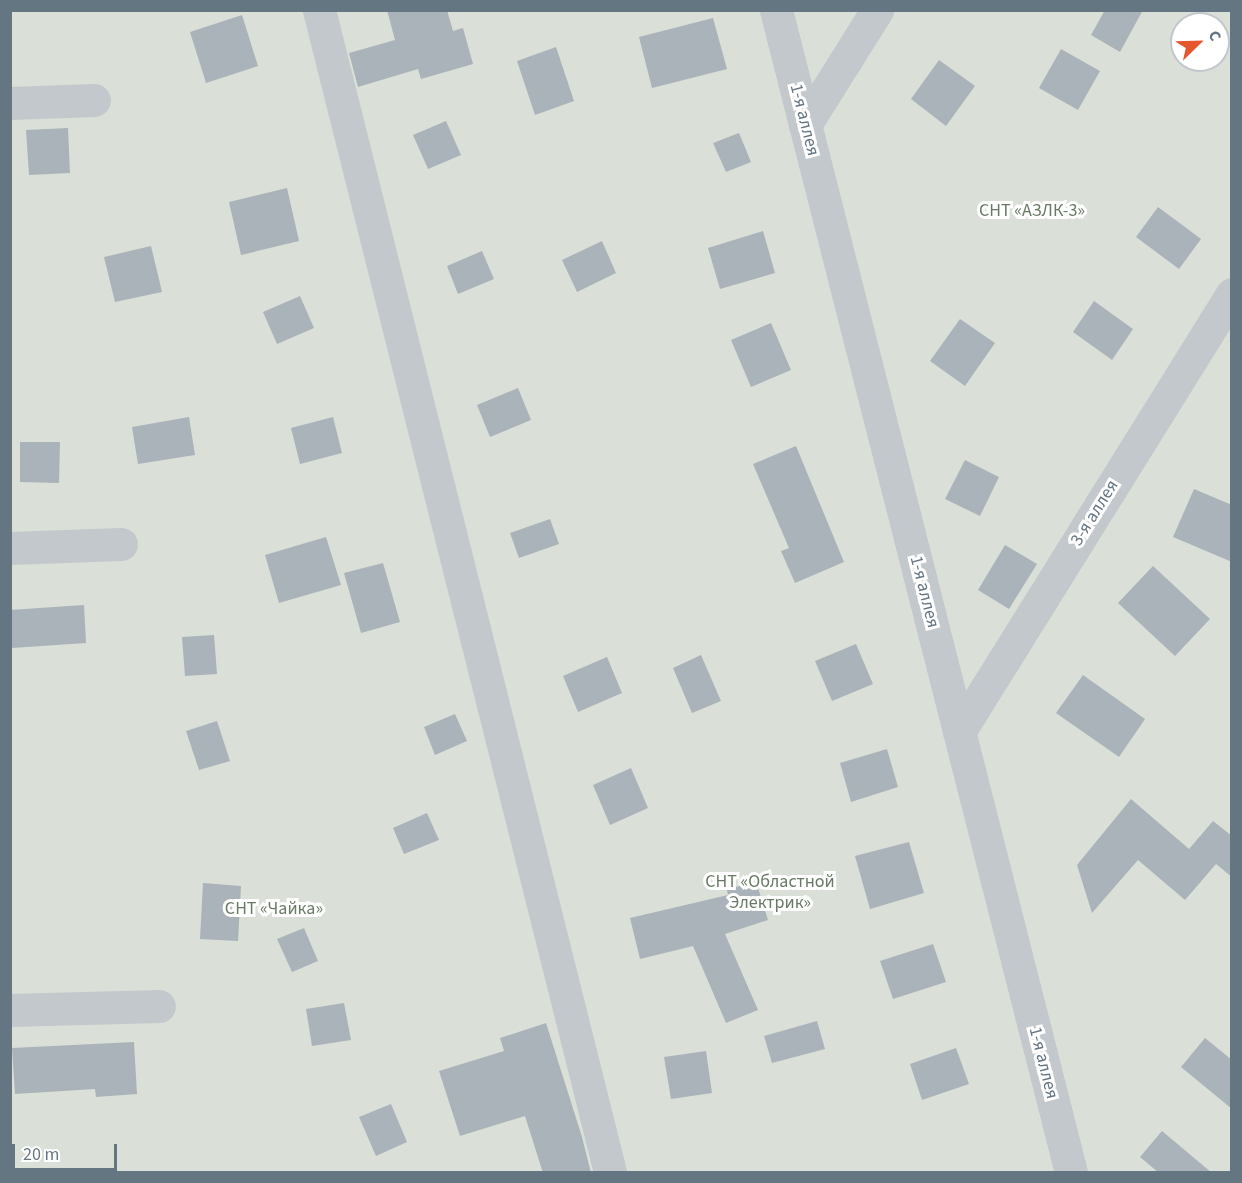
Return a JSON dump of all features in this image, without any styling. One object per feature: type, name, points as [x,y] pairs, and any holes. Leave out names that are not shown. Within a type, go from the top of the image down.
[{"type":"street","points":[[320,10],[610,1173]]},
{"type":"street","name":"1-я аллея","points":[[776,10],[1071,1173]]},
{"type":"street","points":[[806,125],[877,10]]},
{"type":"street","points":[[10,103],[94,100]]},
{"type":"street","name":"3-я аллея","points":[[959,732],[1232,294]]},
{"type":"street","points":[[10,548],[121,544]]},
{"type":"street","points":[[10,1010],[159,1006]]},
{"type":"green space","points":[[10,11],[1231,11],[1231,1172],[11,1172]]},
{"type":"building","points":[[387,10],[447,10],[453,31],[463,28],[473,64],[421,79],[418,69],[358,87],[349,53],[395,40]]},
{"type":"building","points":[[1105,10],[1143,10],[1120,52],[1091,35]]},
{"type":"building","points":[[242,15],[258,66],[206,83],[190,32]]},
{"type":"building","points":[[713,18],[727,69],[652,88],[639,37]]},
{"type":"building","points":[[556,47],[574,101],[535,115],[517,61]]},
{"type":"building","points":[[1061,49],[1100,71],[1078,110],[1039,88]]},
{"type":"building","points":[[939,60],[975,86],[946,126],[911,99]]},
{"type":"building","points":[[446,121],[461,155],[428,169],[413,135]]},
{"type":"building","points":[[68,128],[70,173],[29,175],[26,130]]},
{"type":"building","points":[[739,133],[751,162],[726,172],[713,143]]},
{"type":"building","points":[[287,188],[299,241],[241,255],[229,202]]},
{"type":"building","points":[[1158,207],[1201,239],[1179,269],[1136,237]]},
{"type":"building","points":[[763,231],[775,273],[720,289],[708,248]]},
{"type":"building","points":[[602,241],[616,273],[577,292],[562,260]]},
{"type":"building","points":[[151,246],[162,292],[115,302],[104,257]]},
{"type":"building","points":[[482,251],[494,279],[458,294],[447,266]]},
{"type":"building","points":[[300,296],[314,328],[277,344],[263,312]]},
{"type":"building","points":[[1094,301],[1133,329],[1112,360],[1073,332]]},
{"type":"building","points":[[960,319],[995,343],[965,386],[930,361]]},
{"type":"building","points":[[771,323],[791,370],[751,387],[731,340]]},
{"type":"building","points":[[518,388],[531,420],[490,437],[477,405]]},
{"type":"building","points":[[189,417],[195,455],[138,464],[132,427]]},
{"type":"building","points":[[333,417],[342,453],[300,464],[291,428]]},
{"type":"building","points":[[20,442],[60,442],[59,483],[20,482]]},
{"type":"building","points":[[796,446],[844,562],[795,583],[781,551],[789,548],[753,464]]},
{"type":"building","points":[[965,460],[999,477],[980,516],[945,499]]},
{"type":"building","points":[[1194,489],[1232,505],[1232,562],[1173,537]]},
{"type":"building","points":[[550,519],[559,544],[519,558],[510,533]]},
{"type":"building","points":[[326,537],[341,585],[279,603],[265,555]]},
{"type":"building","points":[[1005,545],[1037,564],[1009,609],[978,590]]},
{"type":"building","points":[[383,563],[400,622],[361,633],[344,573]]},
{"type":"building","points":[[1153,566],[1210,619],[1175,656],[1118,603]]},
{"type":"building","points":[[84,605],[86,643],[12,648],[10,610]]},
{"type":"building","points":[[214,635],[217,674],[185,676],[182,637]]},
{"type":"building","points":[[856,644],[873,684],[832,701],[815,661]]},
{"type":"building","points":[[701,655],[721,701],[692,713],[673,668]]},
{"type":"building","points":[[607,657],[622,693],[578,712],[563,676]]},
{"type":"building","points":[[1083,675],[1145,719],[1119,757],[1056,713]]},
{"type":"building","points":[[455,714],[467,741],[435,755],[424,727]]},
{"type":"building","points":[[217,721],[230,761],[199,770],[186,731]]},
{"type":"building","points":[[887,749],[898,787],[851,802],[840,763]]},
{"type":"building","points":[[631,768],[648,808],[610,825],[593,785]]},
{"type":"building","points":[[1131,799],[1189,849],[1213,821],[1232,836],[1232,877],[1216,864],[1185,900],[1138,860],[1092,913],[1077,865]]},
{"type":"building","points":[[427,813],[439,840],[404,854],[393,828]]},
{"type":"building","points":[[909,842],[924,893],[870,909],[855,856]]},
{"type":"building","points":[[756,881],[768,920],[725,934],[758,1010],[726,1023],[693,946],[640,959],[630,918],[728,895],[727,890]]},
{"type":"building","points":[[203,883],[241,886],[238,941],[200,939]]},
{"type":"building","points":[[304,928],[318,961],[292,972],[277,939]]},
{"type":"building","points":[[933,944],[946,982],[893,999],[880,961]]},
{"type":"building","points":[[344,1003],[351,1040],[312,1046],[306,1009]]},
{"type":"building","points":[[817,1021],[825,1049],[772,1063],[764,1036]]},
{"type":"building","points":[[546,1023],[591,1173],[543,1173],[525,1116],[460,1136],[439,1071],[504,1051],[500,1038]]},
{"type":"building","points":[[1205,1038],[1232,1060],[1232,1109],[1181,1067]]},
{"type":"building","points":[[134,1042],[137,1094],[96,1097],[95,1089],[15,1094],[12,1048]]},
{"type":"building","points":[[956,1048],[969,1084],[922,1100],[910,1064]]},
{"type":"building","points":[[706,1051],[712,1093],[671,1099],[664,1057]]},
{"type":"building","points":[[391,1104],[407,1142],[376,1156],[359,1117]]},
{"type":"building","points":[[1162,1131],[1212,1173],[1159,1173],[1140,1157]]},
{"type":"park label","name":"СНТ «АЗЛК-3»","points":[[1032,211]]},
{"type":"park label","name":"СНТ «Областной Электрик»","points":[[770,893]]},
{"type":"park label","name":"СНТ «Чайка»","points":[[274,909]]}]
